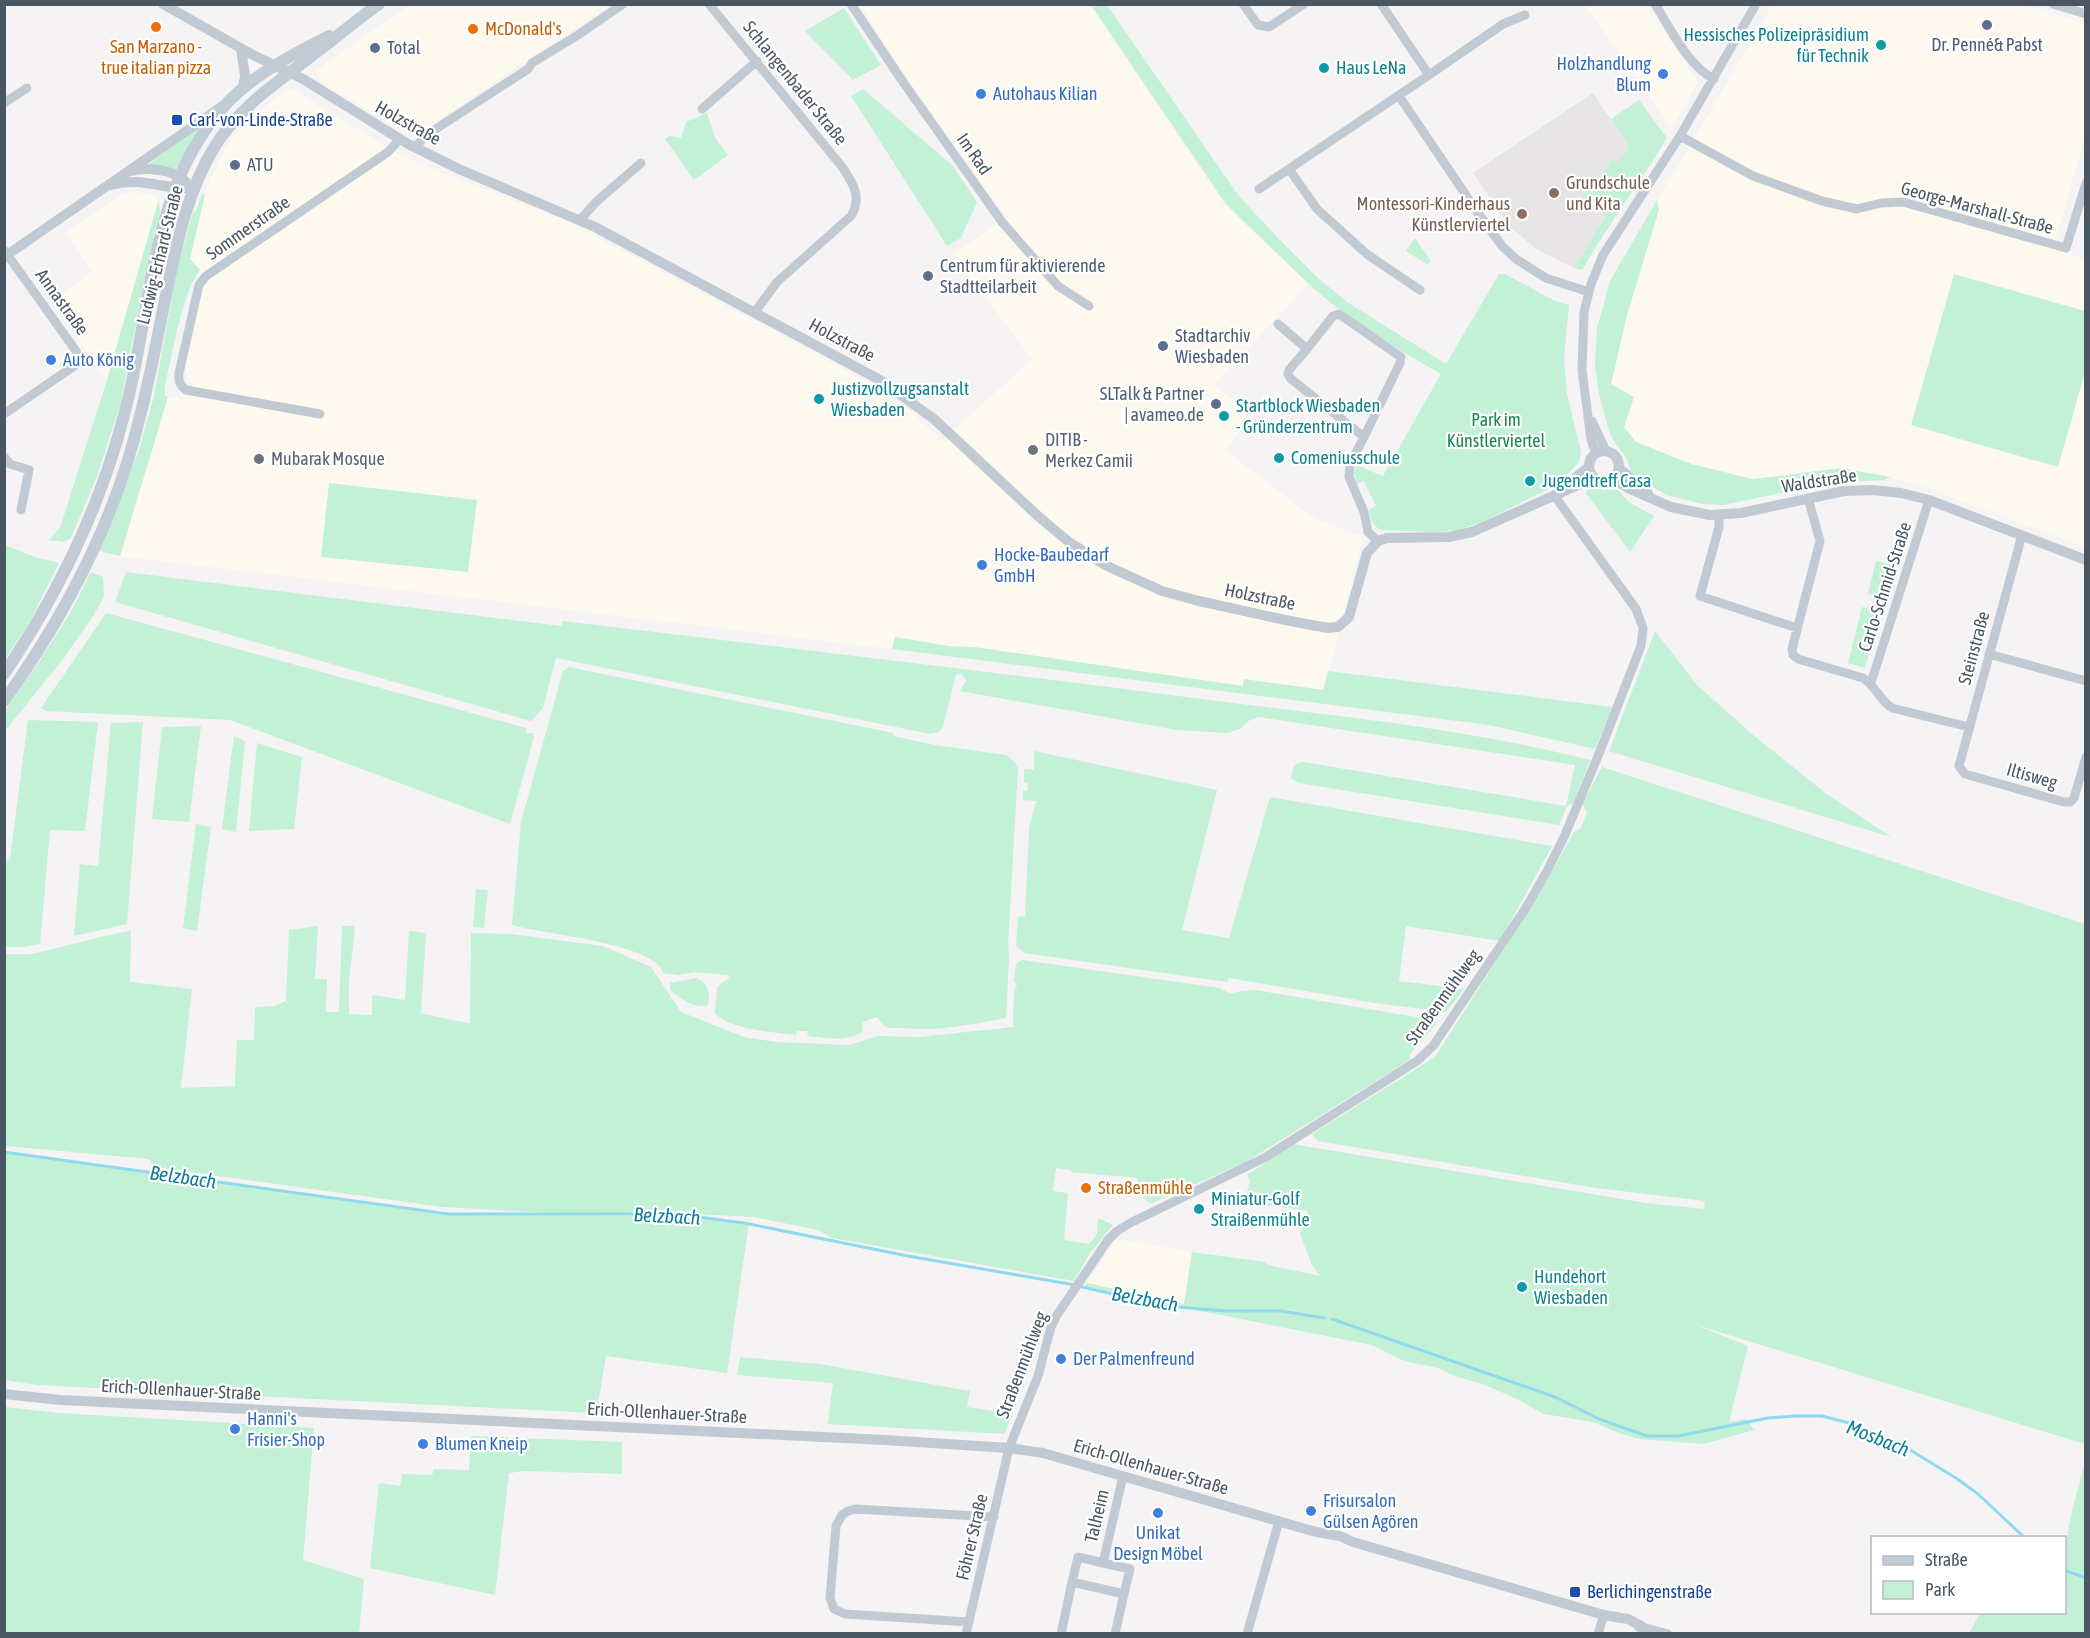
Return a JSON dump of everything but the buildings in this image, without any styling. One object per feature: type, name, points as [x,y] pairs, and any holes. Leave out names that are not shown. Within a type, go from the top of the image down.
[{"type":"main road","points":[[346,28],[379,4]]},
{"type":"main road","name":"Ludwig-Erhard-Straße","points":[[4,674],[67,569],[113,456],[128,402],[162,227],[181,177],[209,126],[229,101],[277,66],[346,28]]},
{"type":"main road","name":"Ludwig-Erhard-Straße","points":[[4,701],[66,603],[86,564],[112,503],[140,418],[180,232],[193,188],[212,152],[246,106],[346,28]]},
{"type":"street","points":[[163,4],[241,49],[291,72]]},
{"type":"street","points":[[415,148],[425,136],[623,4]]},
{"type":"street","name":"Schlangenbader Straße","points":[[709,4],[843,168],[854,184],[857,196],[857,205],[852,215],[777,282],[754,312]]},
{"type":"street","name":"Im Rad","points":[[851,4],[1002,222],[1058,286],[1089,306]]},
{"type":"street","points":[[1243,4],[1255,22],[1264,27],[1273,25],[1301,7]]},
{"type":"street","points":[[1381,4],[1428,75]]},
{"type":"street","points":[[1655,4],[1695,64],[1704,74],[1714,79]]},
{"type":"street","points":[[1601,452],[1588,414],[1583,385],[1581,351],[1588,292],[1603,255],[1680,136],[1756,4]]},
{"type":"street","points":[[2053,4],[2085,14]]},
{"type":"street","points":[[1259,189],[1503,24],[1524,15]]},
{"type":"street","points":[[241,49],[244,68],[243,89]]},
{"type":"street","points":[[702,109],[757,61]]},
{"type":"street","name":"Holzstraße","points":[[291,72],[415,148],[580,220],[861,369],[899,392],[942,425],[1042,520],[1069,542],[1105,565],[1153,587],[1198,601],[1333,629],[1342,625],[1349,617],[1367,553],[1378,542]]},
{"type":"street","points":[[4,103],[27,88]]},
{"type":"street","points":[[1399,96],[1502,246],[1516,259],[1546,278],[1588,292]]},
{"type":"street","points":[[6,254],[229,101]]},
{"type":"street","name":"George-Marshall-Straße","points":[[1680,136],[1753,176],[1822,201],[1857,209],[1881,203],[1903,202],[2067,248],[2085,183]]},
{"type":"street","name":"Sommerstraße","points":[[320,414],[186,390],[182,387],[179,374],[199,285],[206,276],[388,152],[400,139]]},
{"type":"street","points":[[580,220],[596,202],[640,163]]},
{"type":"street","points":[[126,172],[153,169],[181,177],[193,188]]},
{"type":"street","points":[[1289,169],[1317,209],[1368,255],[1420,290]]},
{"type":"street","points":[[105,187],[119,183],[148,181],[175,189],[193,188]]},
{"type":"street","name":"Annastraße","points":[[4,414],[74,366],[78,357],[6,254]]},
{"type":"street","points":[[1364,436],[1289,376],[1289,370],[1333,315],[1339,314],[1401,357],[1400,363],[1364,436],[1350,464],[1349,477],[1364,512],[1368,532],[1378,542],[1388,538],[1449,537],[1472,532],[1594,478],[1603,481],[1616,473],[1617,458],[1601,452]]},
{"type":"street","points":[[1278,324],[1306,350]]},
{"type":"street","points":[[1594,478],[1589,467],[1590,459],[1601,452]]},
{"type":"street","points":[[4,457],[10,464],[30,470],[21,510]]},
{"type":"street","points":[[1554,495],[1589,467]]},
{"type":"street","name":"Waldstraße","points":[[1616,473],[1630,489],[1658,501],[1684,511],[1719,515],[1844,491],[1872,490],[1901,493],[1929,500],[2085,560]]},
{"type":"street","name":"Straßenmühlweg","points":[[1009,1448],[1038,1376],[1051,1327],[1108,1240],[1117,1231],[1266,1157],[1417,1061],[1439,1037],[1524,911],[1555,855],[1598,756],[1641,646],[1643,628],[1641,618],[1554,495]]},
{"type":"street","points":[[1808,498],[1820,541],[1792,649],[1793,655],[1798,659],[1863,678],[1871,683],[1883,702],[1892,708],[1969,727]]},
{"type":"street","name":"Carlo-Schmid-Straße","points":[[1871,683],[1929,500]]},
{"type":"street","points":[[1719,515],[1719,527],[1700,596],[1797,628]]},
{"type":"street","name":"Steinstraße","points":[[1960,769],[1959,763],[2022,535]]},
{"type":"street","points":[[1989,654],[2085,681]]},
{"type":"street","points":[[2082,783],[2085,757]]},
{"type":"street","name":"Iltisweg","points":[[1960,769],[1965,774],[2064,802],[2070,802],[2074,798],[2082,783]]},
{"type":"street","name":"Erich-Ollenhauer-Straße","points":[[4,1394],[60,1400],[1009,1448],[1043,1453],[1279,1521],[1339,1541],[1353,1542],[1609,1616],[1627,1625],[1667,1634]]},
{"type":"street","name":"Föhrer Straße","points":[[966,1634],[1009,1448]]},
{"type":"street","name":"Talheim","points":[[1103,1563],[1123,1476]]},
{"type":"street","points":[[969,1622],[845,1614],[834,1610],[830,1598],[836,1526],[842,1515],[855,1509],[994,1517]]},
{"type":"street","points":[[1247,1634],[1279,1521]]},
{"type":"street","name":"Talheim","points":[[1060,1634],[1078,1557],[1130,1569],[1115,1634]]},
{"type":"street","points":[[1072,1582],[1124,1594]]},
{"type":"street","points":[[1598,1634],[1609,1616]]},
{"type":"shaded area","points":[[412,4],[609,5],[421,131],[412,134],[405,133],[321,81],[316,72]]},
{"type":"shaded area","points":[[859,4],[1089,5],[1225,205],[1308,284],[1214,385],[1253,414],[1226,450],[1305,512],[1363,537],[1324,690],[1244,679],[1243,686],[896,637],[892,649],[120,556],[168,397],[190,398],[192,384],[188,380],[184,365],[203,286],[208,280],[190,259],[207,187],[236,132],[268,104],[291,90],[399,155],[571,223],[879,388],[914,414],[942,441],[1032,359],[953,254],[1007,217],[913,87]]},
{"type":"shaded area","name":"Holzhandlung Blum","points":[[1585,5],[1646,5],[1698,82],[1672,128]]},
{"type":"shaded area","points":[[1772,5],[2023,5],[2085,23],[2085,137],[2053,249],[2085,259],[2085,547],[1933,490],[1890,477],[1841,468],[1753,479],[1691,464],[1636,442],[1623,427],[1611,385],[1627,315],[1658,210],[1657,200]]},
{"type":"shaded area","name":"Grundschule und Kita","points":[[1593,93],[1630,148],[1604,214],[1606,216],[1574,268],[1536,249],[1509,226],[1473,173]]},
{"type":"shaded area","points":[[133,192],[151,194],[158,202],[107,380],[51,302],[92,272],[65,233],[121,195]]},
{"type":"shaded area","points":[[1117,1239],[1192,1252],[1184,1304],[1087,1283]]},
{"type":"green space","name":"Park im Künstlerviertel","points":[[1091,5],[1107,5],[1238,195],[1319,279],[1347,302],[1446,364],[1499,274],[1505,274],[1553,300],[1569,305],[1564,358],[1567,394],[1581,452],[1579,462],[1567,475],[1550,488],[1480,523],[1458,530],[1438,532],[1380,530],[1372,523],[1369,510],[1376,506],[1364,481],[1357,484],[1354,473],[1356,465],[1383,476],[1441,374],[1343,313],[1311,286],[1226,204]]},
{"type":"green space","points":[[844,8],[881,65],[853,80],[805,31]]},
{"type":"green space","points":[[863,89],[952,165],[977,202],[961,238],[947,246],[851,96]]},
{"type":"green space","points":[[1639,100],[1667,138],[1582,270],[1574,268],[1606,216],[1582,196],[1613,160],[1617,163],[1630,148],[1611,119]]},
{"type":"green space","points":[[707,113],[715,138],[728,155],[694,180],[665,139],[670,136],[681,138],[686,122]]},
{"type":"green space","points":[[202,123],[176,170],[149,164]]},
{"type":"green space","points":[[202,194],[205,195],[190,259],[200,270],[188,293],[178,325],[165,386],[165,396],[168,397],[120,556],[99,551],[139,450],[154,396],[177,270],[193,212],[196,211]]},
{"type":"green space","points":[[1657,200],[1659,210],[1627,315],[1611,384],[1634,397],[1624,427],[1636,442],[1691,464],[1753,479],[1841,468],[1890,477],[1884,480],[1835,482],[1723,505],[1702,504],[1667,495],[1637,478],[1631,472],[1627,459],[1609,431],[1599,394],[1595,365],[1597,328],[1610,281]]},
{"type":"green space","points":[[158,202],[159,217],[120,405],[97,476],[71,538],[64,542],[49,540],[60,528],[107,380]]},
{"type":"green space","points":[[1415,238],[1431,261],[1428,265],[1406,251]]},
{"type":"green space","points":[[1954,274],[2085,311],[2085,372],[2058,467],[1911,425]]},
{"type":"green space","points":[[329,483],[477,500],[468,572],[321,557]]},
{"type":"green space","points":[[1591,489],[1618,490],[1629,502],[1654,516],[1630,552],[1585,492]]},
{"type":"green space","points":[[5,545],[35,557],[59,563],[31,619],[5,660]]},
{"type":"green space","points":[[1876,561],[1894,565],[1885,598],[1868,594]]},
{"type":"green space","points":[[91,572],[103,577],[104,597],[63,659],[5,731],[5,711],[73,608]]},
{"type":"green space","points":[[126,572],[561,626],[563,621],[1343,716],[1443,730],[1590,760],[1574,803],[1567,806],[1559,825],[1299,783],[1291,778],[1294,765],[1303,762],[1566,806],[1575,765],[1258,717],[1248,721],[1240,729],[1227,733],[1177,730],[960,691],[967,682],[962,674],[956,675],[943,727],[939,732],[930,734],[556,658],[543,708],[531,721],[115,602]]},
{"type":"green space","points":[[1862,607],[1880,612],[1865,668],[1848,663]]},
{"type":"green space","points":[[106,613],[526,728],[526,733],[532,733],[534,737],[510,824],[230,720],[46,711],[41,708]]},
{"type":"green space","points":[[1655,631],[1698,686],[1753,735],[1828,795],[1891,837],[1609,751]]},
{"type":"green space","points":[[895,637],[1243,686],[1244,679],[1323,690],[1328,671],[1612,707],[1595,749],[1489,725],[892,649]]},
{"type":"green space","points":[[569,667],[893,733],[893,736],[935,745],[1006,755],[1014,761],[1018,768],[1006,1018],[955,1027],[917,1029],[886,1027],[877,1017],[863,1022],[862,1032],[843,1038],[808,1036],[807,1031],[797,1031],[796,1035],[743,1027],[723,1020],[715,1014],[717,987],[729,978],[729,975],[694,972],[679,975],[663,973],[656,963],[641,954],[620,947],[512,925],[521,822],[563,671]]},
{"type":"green space","points":[[28,720],[98,722],[85,831],[50,830],[40,944],[5,947],[5,861],[10,859]]},
{"type":"green space","points":[[143,722],[127,924],[74,936],[80,864],[98,866],[111,723]]},
{"type":"green space","points":[[201,726],[189,822],[152,819],[162,727]]},
{"type":"green space","points":[[234,736],[245,741],[236,832],[222,829]]},
{"type":"green space","points":[[257,743],[302,757],[294,829],[249,831]]},
{"type":"green space","points":[[1034,751],[1217,790],[1182,930],[1229,938],[1270,797],[1552,846],[1500,941],[1406,926],[1399,981],[1464,989],[1446,1012],[1375,1003],[1229,978],[1227,982],[1024,953],[1016,946],[1018,917],[1025,916],[1029,828],[1036,801],[1023,800],[1023,790],[1027,791],[1028,783],[1024,782],[1024,769],[1034,770]]},
{"type":"green space","points":[[1602,767],[2085,924],[2085,1444],[1696,1325],[1748,1346],[1729,1422],[1746,1419],[1754,1430],[1704,1444],[1641,1439],[1621,1434],[1593,1422],[1544,1414],[1485,1385],[1438,1368],[1404,1361],[1372,1345],[1083,1288],[1087,1283],[1184,1304],[1192,1252],[1265,1262],[1268,1265],[1320,1276],[1312,1265],[1300,1234],[1308,1211],[1245,1202],[1250,1181],[1247,1175],[1293,1144],[1646,1203],[1704,1209],[1705,1201],[1596,1188],[1318,1141],[1312,1134],[1435,1057],[1543,887],[1574,832],[1581,828],[1587,812],[1582,804]]},
{"type":"green space","points":[[196,824],[211,827],[197,931],[183,928]]},
{"type":"green space","points":[[476,889],[488,890],[484,928],[473,927]]},
{"type":"green space","points":[[318,926],[315,979],[327,979],[326,1012],[339,1012],[342,926],[355,926],[349,982],[349,1014],[372,1015],[372,995],[405,1000],[409,931],[426,933],[421,1013],[470,1023],[471,933],[511,934],[603,946],[651,967],[681,1012],[744,1037],[776,1042],[850,1045],[877,1036],[919,1037],[1013,1027],[1014,990],[1017,986],[1014,981],[1016,964],[1022,960],[1220,988],[1230,994],[1255,990],[1434,1020],[1437,1023],[1409,1055],[1411,1059],[1246,1162],[1150,1204],[1136,1190],[1138,1178],[1071,1172],[1071,1170],[1056,1168],[1053,1191],[1068,1193],[1064,1240],[1089,1244],[1097,1234],[1098,1219],[1113,1225],[1090,1253],[1074,1281],[832,1238],[818,1230],[753,1217],[678,1213],[566,1214],[442,1207],[153,1167],[149,1159],[5,1146],[5,954],[32,954],[131,931],[130,982],[192,989],[181,1088],[235,1086],[237,1040],[254,1040],[255,1007],[275,1006],[286,1001],[289,930]]},
{"type":"green space","points":[[697,978],[708,989],[708,1005],[697,1006],[683,1000],[670,990],[670,983]]},
{"type":"green space","points":[[5,1152],[443,1215],[676,1216],[749,1223],[727,1373],[606,1356],[596,1416],[594,1413],[37,1385],[5,1380]]},
{"type":"green space","points":[[740,1357],[820,1364],[970,1391],[967,1407],[1013,1414],[1004,1434],[828,1424],[833,1383],[737,1375]]},
{"type":"green space","points":[[5,1407],[59,1413],[314,1428],[303,1560],[364,1579],[359,1633],[5,1633]]},
{"type":"green space","points":[[471,1436],[622,1442],[622,1474],[524,1471],[509,1473],[495,1595],[370,1568],[379,1483],[400,1486],[402,1474],[432,1475],[434,1469],[469,1470]]},
{"type":"green space","points":[[2085,1460],[2085,1633],[1969,1633],[1979,1614],[2066,1614],[2066,1577],[2068,1578],[2066,1550],[2074,1503]]},
{"type":"waterway","name":"Belzbach","points":[[4,1152],[448,1214],[676,1214],[744,1223],[908,1256],[1069,1284],[1166,1306],[1225,1311],[1281,1311],[1324,1318]]},
{"type":"waterway","name":"Mosbach","points":[[1332,1319],[1555,1397],[1599,1419],[1647,1436],[1678,1436],[1768,1418],[1795,1416],[1822,1416],[1849,1423],[1902,1445],[1956,1478],[1978,1494],[2023,1536]]},
{"type":"waterway","name":"Mosbach","points":[[2066,1571],[2086,1578]]},
{"type":"place","name":"Dr. Penné& Pabst","points":[[1987,25]]},
{"type":"place","name":"San Marzano - true italian pizza","points":[[156,27]]},
{"type":"place","name":"McDonald's","points":[[473,29]]},
{"type":"place","name":"Hessisches Polizeipräsidium für Technik","points":[[1881,45]]},
{"type":"place","name":"Total","points":[[375,48]]},
{"type":"place","name":"Haus LeNa","points":[[1324,68]]},
{"type":"place","name":"Holzhandlung Blum","points":[[1663,74]]},
{"type":"place","name":"Autohaus Kilian","points":[[981,94]]},
{"type":"place","name":"Carl-von-Linde-Straße","points":[[177,120]]},
{"type":"place","name":"ATU","points":[[235,165]]},
{"type":"place","name":"Grundschule und Kita","points":[[1554,193]]},
{"type":"place","name":"Montessori-Kinderhaus Künstlerviertel","points":[[1522,214]]},
{"type":"place","name":"Centrum für aktivierende Stadtteilarbeit","points":[[928,276]]},
{"type":"place","name":"Stadtarchiv Wiesbaden","points":[[1163,346]]},
{"type":"place","name":"Auto König","points":[[51,360]]},
{"type":"place","name":"Justizvollzugsanstalt Wiesbaden","points":[[819,399]]},
{"type":"place","name":"SLTalk & Partner | avameo.de","points":[[1216,404]]},
{"type":"place","name":"Startblock Wiesbaden - Gründerzentrum","points":[[1224,416]]},
{"type":"place","name":"DITIB - Merkez Camii","points":[[1033,450]]},
{"type":"place","name":"Comeniusschule","points":[[1279,458]]},
{"type":"place","name":"Mubarak Mosque","points":[[259,459]]},
{"type":"place","name":"Jugendtreff Casa","points":[[1530,481]]},
{"type":"place","name":"Hocke-Baubedarf GmbH","points":[[982,565]]},
{"type":"place","name":"Straßenmühle","points":[[1086,1188]]},
{"type":"place","name":"Miniatur-Golf Straißenmühle","points":[[1199,1209]]},
{"type":"place","name":"Hundehort Wiesbaden","points":[[1522,1287]]},
{"type":"place","name":"Der Palmenfreund","points":[[1061,1359]]},
{"type":"place","name":"Hanni's Frisier-Shop","points":[[235,1429]]},
{"type":"place","name":"Blumen Kneip","points":[[423,1444]]},
{"type":"place","name":"Frisursalon Gülsen Agören","points":[[1311,1511]]},
{"type":"place","name":"Unikat Design Möbel","points":[[1158,1513]]},
{"type":"place","name":"Berlichingenstraße","points":[[1575,1592]]}]
